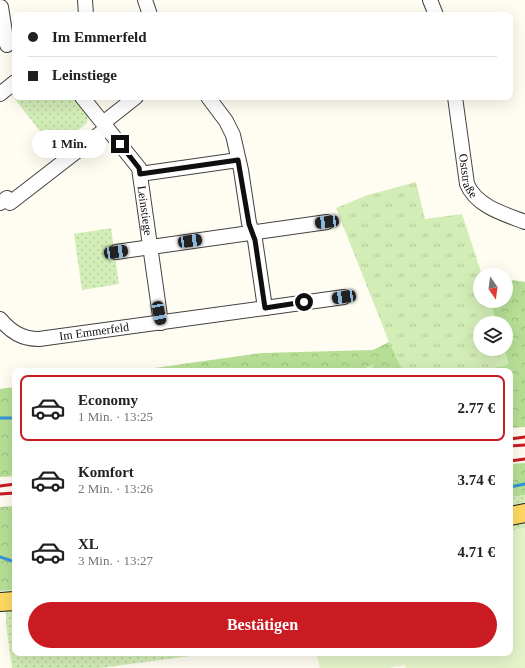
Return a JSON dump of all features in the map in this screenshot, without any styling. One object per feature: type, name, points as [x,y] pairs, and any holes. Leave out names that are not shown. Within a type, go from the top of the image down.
[{"type":"main road","points":[[513,515],[525,513]]},
{"type":"main road","points":[[0,602],[12,601]]},
{"type":"street","points":[[86,0],[86,12]]},
{"type":"street","points":[[145,0],[149,12]]},
{"type":"street","points":[[430,0],[435,12]]},
{"type":"street","points":[[1,7],[7,45]]},
{"type":"street","points":[[0,94],[12,84]]},
{"type":"street","name":"Leinstiege","points":[[84,100],[139,168],[160,322]]},
{"type":"street","points":[[2,197],[10,203],[107,128],[103,123],[132,100]]},
{"type":"street","points":[[210,100],[230,128],[255,240],[265,308]]},
{"type":"street","name":"Oststraße","points":[[455,100],[466,176],[472,195],[483,203],[525,222]]},
{"type":"street","name":"Leinstiege","points":[[140,174],[238,160]]},
{"type":"street","points":[[252,232],[327,222]]},
{"type":"street","name":"Leinstiege","points":[[116,252],[252,232]]},
{"type":"street","name":"Im Emmerfeld","points":[[0,319],[17,334],[25,338],[39,339],[344,297]]},
{"type":"green space","points":[[16,100],[76,100],[88,115],[87,123],[54,149]]},
{"type":"green space","points":[[416,182],[425,219],[462,214],[480,268],[473,268],[473,308],[492,308],[495,316],[473,316],[473,356],[506,356],[509,365],[492,368],[402,368],[389,342],[336,208],[368,195]]},
{"type":"green space","points":[[111,228],[119,284],[82,290],[74,234]]},
{"type":"green space","points":[[513,280],[525,282],[525,427],[513,428],[513,368],[492,368],[509,365],[506,356],[513,356],[513,316],[495,316],[492,308],[513,308]]},
{"type":"green space","points":[[389,342],[402,368],[154,368],[262,353],[373,350]]},
{"type":"green space","points":[[375,364],[372,368],[363,368]]},
{"type":"green space","points":[[12,387],[12,476],[0,477],[0,389]]},
{"type":"green space","points":[[525,463],[525,495],[513,497],[513,464]]},
{"type":"green space","points":[[525,495],[525,528],[513,530],[513,497]]},
{"type":"green space","points":[[12,506],[12,590],[0,591],[0,507]]},
{"type":"green space","points":[[525,528],[525,668],[406,668],[405,665],[389,668],[320,668],[317,656],[513,656],[513,530]]},
{"type":"green space","points":[[12,590],[12,656],[190,656],[101,668],[12,668],[6,624],[6,591]]},
{"type":"waterway","points":[[0,418],[12,418]]},
{"type":"waterway","points":[[513,486],[525,484]]},
{"type":"waterway","points":[[0,557],[12,561]]},
{"type":"railway","points":[[513,439],[525,437]]},
{"type":"railway","points":[[513,446],[525,445]]},
{"type":"railway","points":[[513,461],[525,459]]},
{"type":"railway","points":[[0,486],[12,484]]},
{"type":"railway","points":[[0,494],[12,493]]},
{"type":"route","points":[[120,144],[139,168],[140,174],[238,160],[241,170],[249,224],[255,240],[265,308],[304,302]]}]
